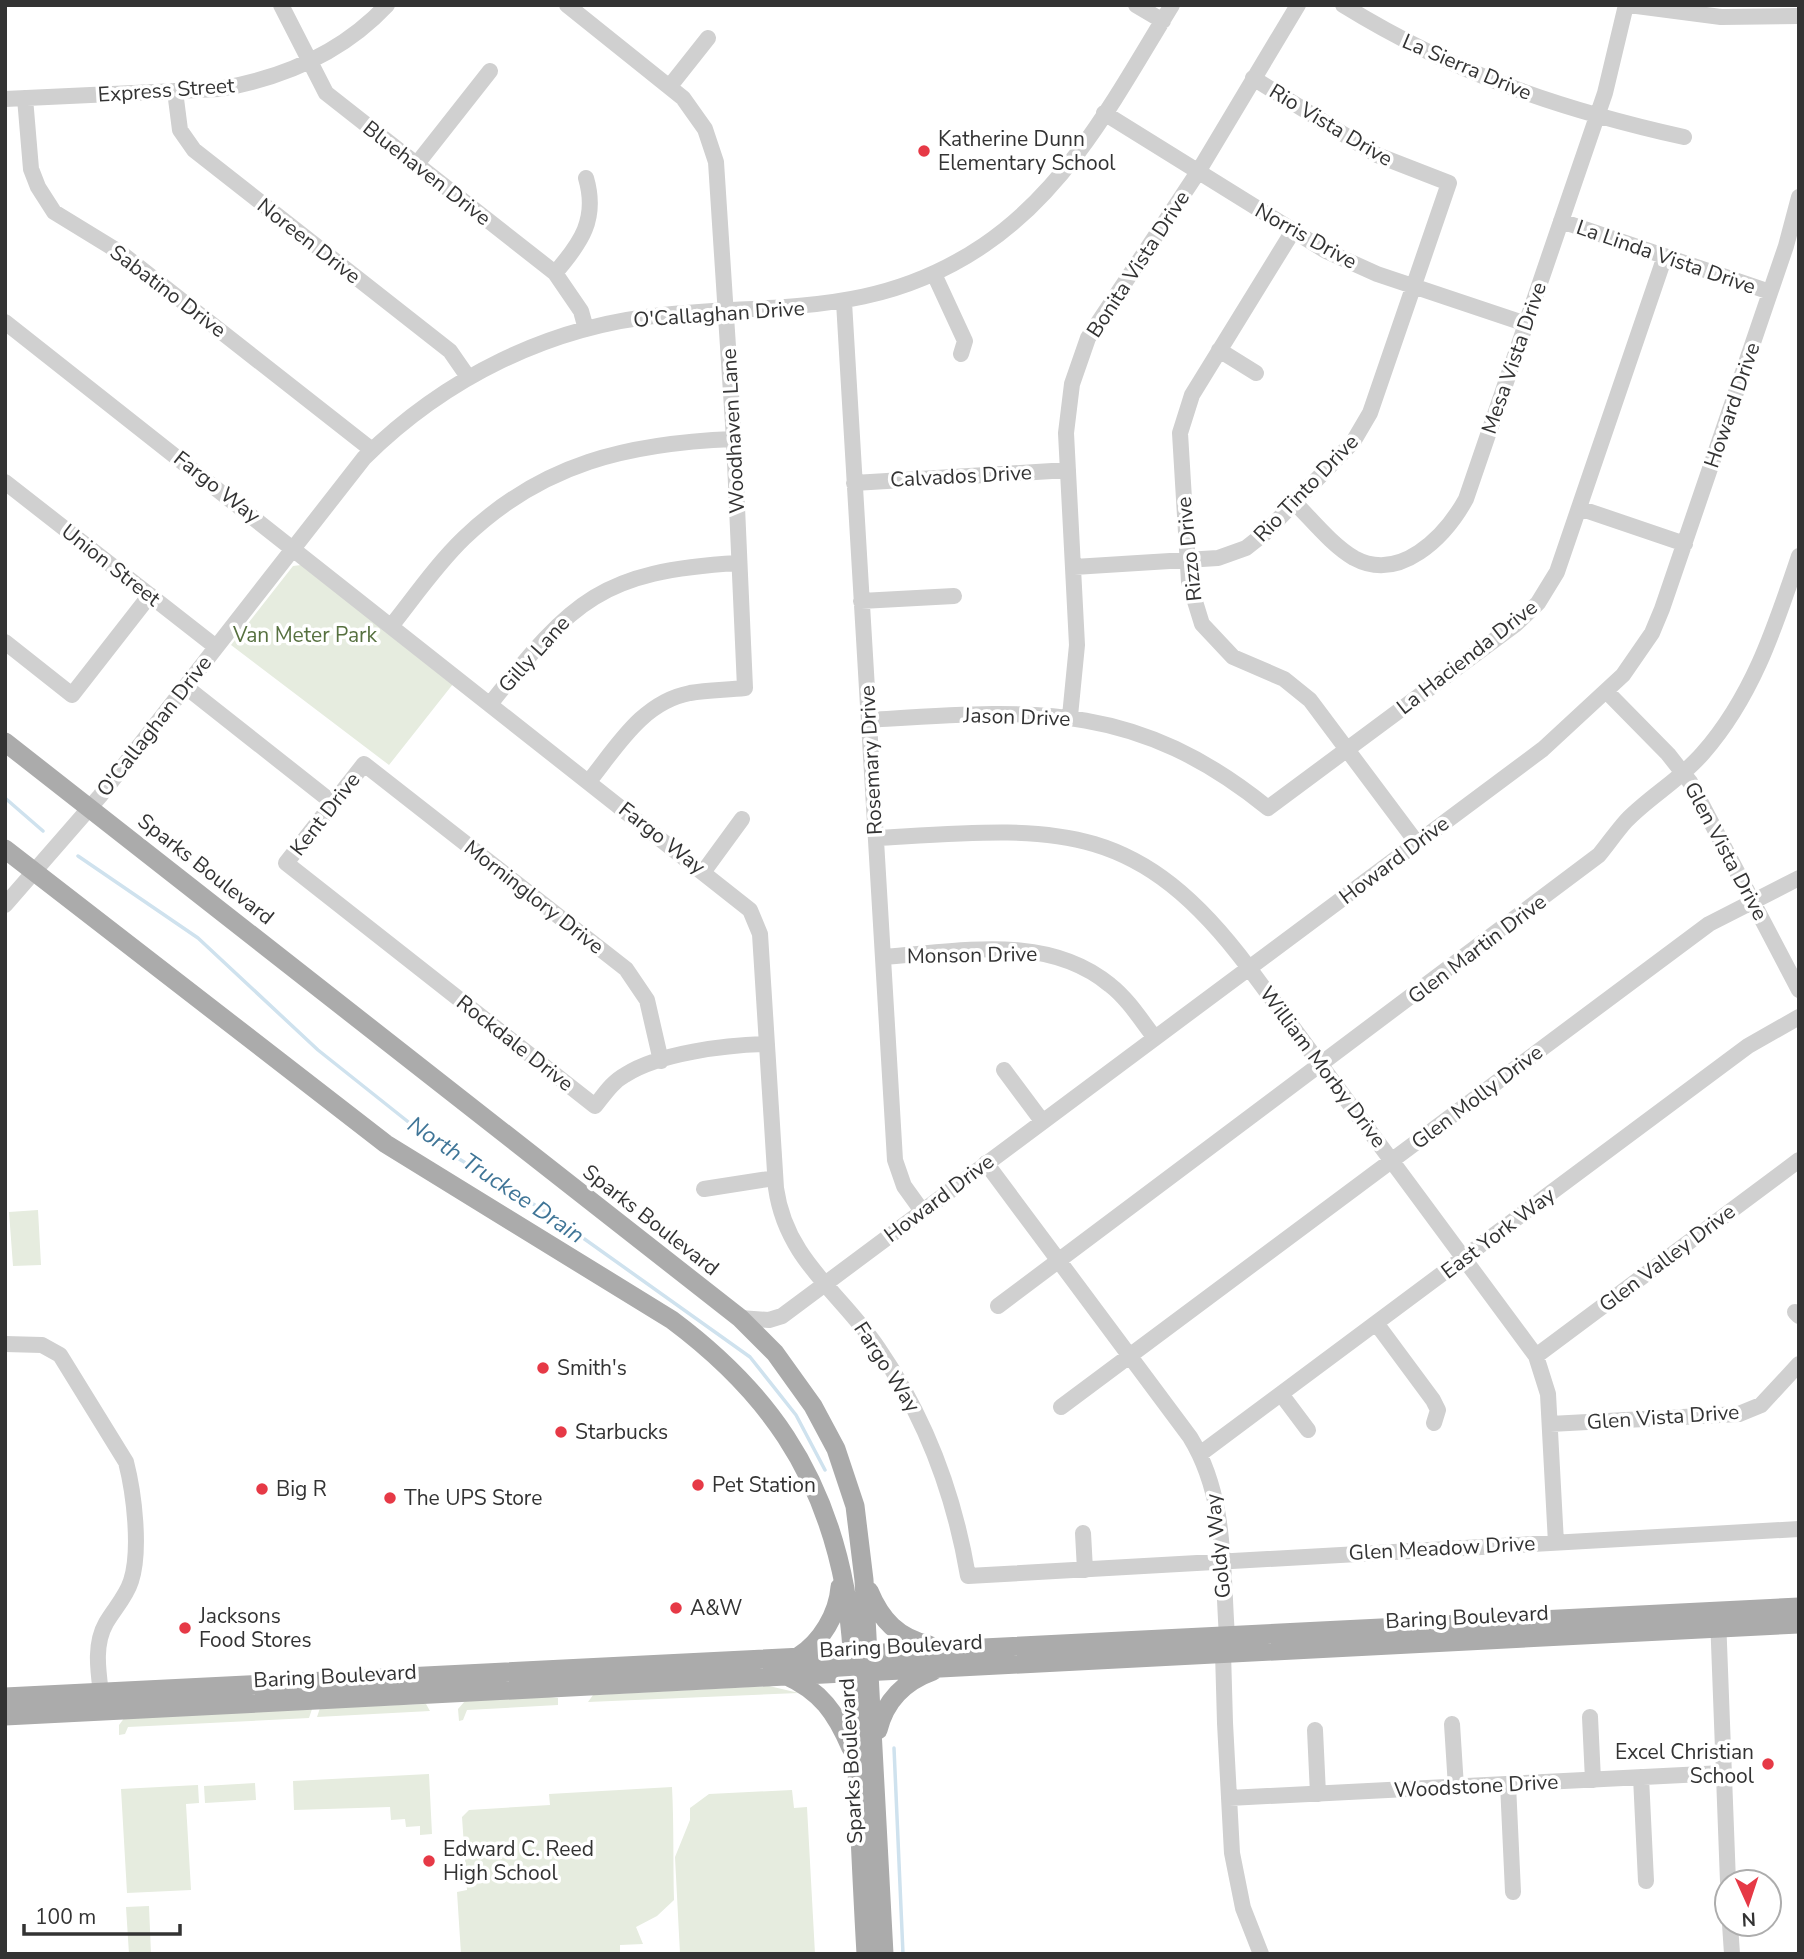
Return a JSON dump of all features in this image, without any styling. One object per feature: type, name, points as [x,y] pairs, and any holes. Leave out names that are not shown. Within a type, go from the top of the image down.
[{"type":"main road","name":"Sparks Boulevard","points":[[5,742],[740,1318],[794,1378],[836,1449],[855,1506],[864,1580],[856,1760],[866,1954]]},
{"type":"main road","name":"Sparks Boulevard","points":[[5,849],[386,1144],[672,1320],[702,1342],[754,1392],[798,1454],[821,1507],[841,1572],[861,1662],[874,1745],[884,1954]]},
{"type":"main road","points":[[799,1656],[815,1643],[834,1613],[841,1572]]},
{"type":"main road","points":[[864,1580],[874,1604],[891,1627],[946,1658]]},
{"type":"main road","name":"Baring Boulevard","points":[[5,1698],[101,1702],[784,1675],[861,1662],[1718,1619],[1799,1607]]},
{"type":"main road","name":"Baring Boulevard","points":[[1718,1619],[1799,1623]]},
{"type":"main road","name":"Baring Boulevard","points":[[5,1716],[101,1702],[799,1656],[861,1662]]},
{"type":"main road","points":[[874,1745],[886,1707],[897,1693],[915,1677],[946,1658]]},
{"type":"main road","points":[[784,1675],[804,1684],[828,1705],[856,1760]]},
{"type":"street","name":"Bluehaven Drive","points":[[281,5],[326,93],[555,273],[581,311],[586,329]]},
{"type":"street","name":"Express Street","points":[[5,99],[175,91],[246,84],[309,63],[355,34],[387,5]]},
{"type":"street","name":"Woodhaven Lane","points":[[567,5],[670,86],[695,113],[716,162],[727,311],[745,688],[691,693],[662,702],[637,721],[590,780]]},
{"type":"street","points":[[1136,5],[1163,21]]},
{"type":"street","name":"O'Callaghan Drive","points":[[5,905],[90,807],[372,450],[410,417],[468,377],[522,350],[586,329],[663,315],[844,302],[934,274],[984,245],[1030,208],[1069,164],[1172,5]]},
{"type":"street","name":"Bonita Vista Drive","points":[[1070,716],[1077,645],[1068,470],[1068,409],[1079,361],[1088,338],[1198,172],[1298,5]]},
{"type":"street","name":"La Sierra Drive","points":[[1343,5],[1414,47],[1469,72],[1596,118],[1685,137]]},
{"type":"street","points":[[1628,5],[1721,17],[1799,16]]},
{"type":"street","name":"Mesa Vista Drive","points":[[1295,503],[1343,550],[1363,562],[1387,565],[1400,563],[1421,552],[1452,521],[1466,499],[1526,324],[1596,118],[1628,5]]},
{"type":"street","points":[[670,86],[708,38]]},
{"type":"street","points":[[416,165],[490,71]]},
{"type":"street","name":"Rio Vista Drive","points":[[1253,78],[1377,155],[1449,183]]},
{"type":"street","name":"Noreen Drive","points":[[175,91],[180,130],[194,150],[450,351],[468,377]]},
{"type":"street","name":"Sabatino Drive","points":[[25,98],[31,169],[54,212],[121,253],[372,450]]},
{"type":"street","name":"Norris Drive","points":[[1104,113],[1293,231],[1352,264],[1526,324]]},
{"type":"street","points":[[555,273],[578,247],[589,222],[590,193],[586,178]]},
{"type":"street","name":"Rio Tinto Drive","points":[[1074,567],[1218,558],[1246,548],[1295,503],[1363,428],[1449,183]]},
{"type":"street","name":"Howard Drive","points":[[740,1318],[769,1320],[782,1316],[1543,749],[1607,692],[1639,654],[1652,633],[1770,292],[1792,248],[1799,197]]},
{"type":"street","name":"La Linda Vista Drive","points":[[1561,221],[1770,292]]},
{"type":"street","name":"Rizzo Drive","points":[[1293,231],[1192,395],[1182,418],[1180,433],[1191,596],[1210,636],[1233,657],[1270,671],[1298,688],[1417,843]]},
{"type":"street","name":"La Hacienda Drive","points":[[1268,808],[1526,616],[1549,588],[1557,572],[1665,256]]},
{"type":"street","points":[[934,274],[965,341],[961,354]]},
{"type":"street","name":"Rosemary Drive","points":[[844,302],[895,1160],[904,1186],[922,1211]]},
{"type":"street","name":"Fargo Way","points":[[5,322],[742,900],[757,922],[775,1178],[785,1228],[804,1261],[876,1345],[915,1408],[944,1475],[968,1576]]},
{"type":"street","points":[[1219,350],[1256,373]]},
{"type":"street","points":[[392,625],[464,538],[534,485],[578,464],[621,450],[683,441],[734,439]]},
{"type":"street","name":"Calvados Drive","points":[[854,483],[1068,470]]},
{"type":"street","name":"Union Street","points":[[5,482],[216,647]]},
{"type":"street","points":[[1579,508],[1685,544]]},
{"type":"street","name":"Glen Martin Drive","points":[[998,1306],[1585,868],[1626,822],[1684,774],[1740,704],[1793,590],[1799,556]]},
{"type":"street","name":"Gilly Lane","points":[[491,703],[539,642],[573,610],[593,597],[657,571],[738,564]]},
{"type":"street","points":[[5,642],[72,695],[150,596]]},
{"type":"street","points":[[862,601],[954,596]]},
{"type":"street","points":[[186,687],[333,803]]},
{"type":"street","name":"Glen Vista Drive","points":[[1607,692],[1684,774],[1704,804],[1799,990]]},
{"type":"street","name":"Jason Drive","points":[[869,720],[1009,712],[1070,716],[1109,724],[1163,742],[1218,771],[1268,808]]},
{"type":"street","name":"Kent Drive","points":[[286,863],[364,764]]},
{"type":"street","name":"Morninglory Drive","points":[[364,764],[625,969],[647,1000],[661,1061]]},
{"type":"street","points":[[704,871],[742,818]]},
{"type":"street","name":"William Morby Drive","points":[[876,838],[1026,831],[1052,834],[1104,847],[1154,871],[1178,887],[1217,925],[1465,1257],[1535,1356],[1548,1394],[1556,1543]]},
{"type":"street","name":"Rockdale Drive","points":[[286,863],[595,1106],[622,1076],[661,1061],[726,1047],[767,1044]]},
{"type":"street","name":"Glen Molly Drive","points":[[1061,1407],[1709,924],[1753,899],[1799,878]]},
{"type":"street","name":"Monson Drive","points":[[883,957],[1024,950],[1061,957],[1096,974],[1112,986],[1155,1038]]},
{"type":"street","name":"East York Way","points":[[1200,1454],[1748,1046],[1799,1017]]},
{"type":"street","points":[[1003,1070],[1042,1121]]},
{"type":"street","name":"Glen Valley Drive","points":[[1535,1356],[1799,1160]]},
{"type":"street","name":"Goldy Way","points":[[986,1163],[1200,1454],[1218,1509],[1225,1644],[1228,1798],[1236,1880],[1261,1954]]},
{"type":"street","points":[[704,1189],[775,1178]]},
{"type":"street","points":[[1376,1323],[1433,1400],[1438,1410],[1434,1423]]},
{"type":"street","points":[[5,1344],[42,1345],[60,1355],[126,1462],[131,1481],[134,1567],[127,1591],[107,1621],[100,1638],[101,1702]]},
{"type":"street","name":"Glen Vista Drive","points":[[1550,1424],[1739,1414],[1761,1405],[1799,1364]]},
{"type":"street","points":[[1281,1394],[1308,1430]]},
{"type":"street","name":"Glen Meadow Drive","points":[[968,1576],[1799,1529]]},
{"type":"street","points":[[1083,1532],[1085,1570]]},
{"type":"street","points":[[1718,1619],[1727,1868]]},
{"type":"street","points":[[1590,1717],[1593,1780]]},
{"type":"street","points":[[1452,1724],[1456,1787]]},
{"type":"street","points":[[1315,1730],[1318,1794]]},
{"type":"street","name":"Woodstone Drive","points":[[1228,1798],[1723,1773]]},
{"type":"street","points":[[1641,1777],[1646,1881]]},
{"type":"street","points":[[1508,1784],[1513,1892]]},
{"type":"green space","name":"Van Meter Park","points":[[301,565],[453,684],[389,765],[231,645],[293,566]]},
{"type":"green space","points":[[38,1210],[41,1265],[13,1266],[9,1212]]},
{"type":"green space","points":[[769,1686],[799,1693],[588,1702],[593,1695]]},
{"type":"green space","points":[[558,1698],[558,1705],[467,1710],[463,1720],[459,1721],[458,1709],[465,1701]]},
{"type":"green space","points":[[426,1704],[430,1711],[317,1717],[320,1708]]},
{"type":"green space","points":[[312,1709],[309,1718],[128,1727],[125,1734],[119,1735],[119,1725],[125,1717]]},
{"type":"green space","points":[[429,1774],[432,1834],[420,1835],[420,1826],[406,1827],[405,1819],[391,1820],[390,1807],[294,1810],[293,1781]]},
{"type":"green space","points":[[255,1783],[256,1800],[205,1803],[204,1786]]},
{"type":"green space","points":[[198,1785],[199,1803],[186,1804],[191,1890],[127,1893],[121,1789]]},
{"type":"green space","points":[[672,1787],[674,1900],[657,1916],[636,1927],[643,1944],[620,1945],[620,1954],[461,1954],[457,1892],[467,1890],[462,1817],[469,1810],[550,1805],[549,1794]]},
{"type":"green space","points":[[792,1790],[794,1808],[807,1807],[815,1954],[680,1954],[675,1857],[690,1820],[690,1808],[709,1794]]},
{"type":"green space","points":[[149,1906],[151,1954],[129,1954],[126,1907]]},
{"type":"waterway","name":"North Truckee Drain","points":[[5,798],[43,831]]},
{"type":"waterway","name":"North Truckee Drain","points":[[78,856],[198,938],[318,1050],[441,1148],[548,1213],[750,1357],[796,1415],[825,1470]]},
{"type":"waterway","points":[[894,1748],[903,1954]]},
{"type":"place","name":"Katherine Dunn Elementary School","points":[[924,151]]},
{"type":"place","name":"Smith's","points":[[543,1368]]},
{"type":"place","name":"Starbucks","points":[[561,1432]]},
{"type":"place","name":"Pet Station","points":[[698,1485]]},
{"type":"place","name":"Big R","points":[[262,1489]]},
{"type":"place","name":"The UPS Store","points":[[390,1498]]},
{"type":"place","name":"A&W","points":[[676,1608]]},
{"type":"place","name":"Jacksons Food Stores","points":[[185,1628]]},
{"type":"place","name":"Excel Christian School","points":[[1768,1764]]},
{"type":"place","name":"Edward C. Reed High School","points":[[429,1861]]}]
